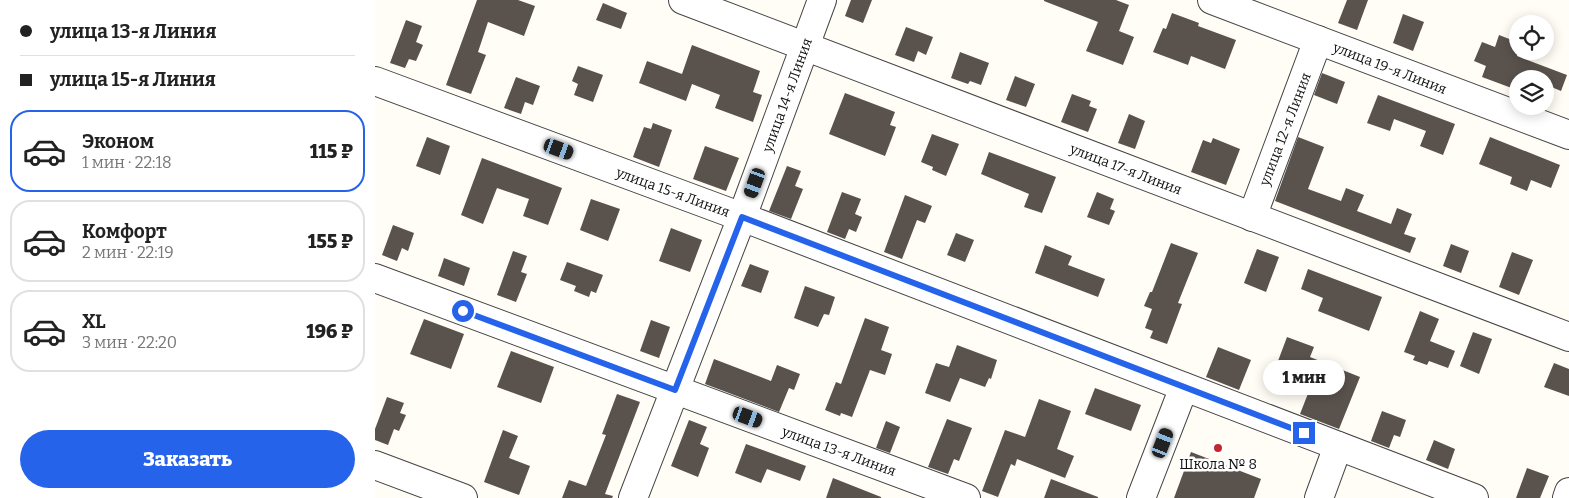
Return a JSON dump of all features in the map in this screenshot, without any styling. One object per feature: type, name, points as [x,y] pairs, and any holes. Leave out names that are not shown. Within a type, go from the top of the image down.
[{"type":"street","name":"улица 17-я Линия","points":[[683,0],[1569,337]]},
{"type":"street","name":"улица 14-я Линия","points":[[633,498],[742,217],[822,0]]},
{"type":"street","name":"улица 19-я Линия","points":[[1212,0],[1569,135]]},
{"type":"street","name":"улица 12-я Линия","points":[[1251,217],[1318,40]]},
{"type":"street","name":"улица 15-я Линия","points":[[375,81],[742,217],[1474,498]]},
{"type":"street","name":"улица 13-я Линия","points":[[375,278],[967,498]]},
{"type":"street","points":[[1141,498],[1184,388]]},
{"type":"street","points":[[1319,498],[1338,446]]},
{"type":"street","points":[[375,465],[463,498]]},
{"type":"street","points":[[1567,498],[1569,492]]},
{"type":"building","points":[[477,0],[518,0],[535,6],[524,36],[488,22],[478,52],[486,55],[471,94],[446,85]]},
{"type":"building","points":[[851,0],[872,0],[863,23],[845,16]]},
{"type":"building","points":[[1044,0],[1116,0],[1129,5],[1119,31],[1134,37],[1123,65],[1086,51],[1098,22]]},
{"type":"building","points":[[1347,0],[1368,0],[1357,30],[1338,23]]},
{"type":"building","points":[[603,3],[627,13],[621,29],[596,20]]},
{"type":"building","points":[[1172,13],[1199,23],[1198,26],[1236,40],[1225,69],[1191,56],[1188,65],[1153,52],[1163,28],[1166,29]]},
{"type":"building","points":[[1403,14],[1424,22],[1413,51],[1393,43]]},
{"type":"building","points":[[406,20],[422,26],[416,42],[423,45],[416,61],[409,59],[405,68],[390,63]]},
{"type":"building","points":[[906,27],[933,37],[926,55],[918,51],[914,62],[895,55]]},
{"type":"building","points":[[1499,35],[1509,39],[1509,60],[1528,60],[1554,70],[1509,70],[1509,87],[1482,77],[1486,66],[1474,61],[1482,42],[1495,47]]},
{"type":"building","points":[[692,45],[760,71],[753,92],[762,95],[753,122],[715,108],[720,95],[692,84],[686,101],[639,83],[647,61],[682,74]]},
{"type":"building","points":[[960,52],[989,63],[981,85],[970,81],[968,84],[951,78]]},
{"type":"building","points":[[578,66],[603,75],[593,102],[574,95],[578,84],[572,81]]},
{"type":"building","points":[[1554,70],[1567,75],[1561,91],[1554,88]]},
{"type":"building","points":[[1322,73],[1345,82],[1337,104],[1314,95]]},
{"type":"building","points":[[1015,76],[1035,84],[1026,107],[1006,100]]},
{"type":"building","points":[[516,77],[540,86],[533,105],[525,102],[521,114],[504,108]]},
{"type":"building","points":[[845,93],[895,112],[890,125],[896,127],[885,156],[829,134]]},
{"type":"building","points":[[1072,94],[1091,101],[1089,106],[1097,109],[1088,132],[1061,122]]},
{"type":"building","points":[[1378,95],[1455,124],[1443,155],[1420,146],[1426,131],[1394,119],[1390,131],[1367,123]]},
{"type":"building","points":[[1129,114],[1145,121],[1135,149],[1118,143]]},
{"type":"building","points":[[653,123],[672,130],[659,167],[633,157],[644,127],[651,129]]},
{"type":"building","points":[[932,134],[959,144],[946,176],[932,170],[933,167],[921,162]]},
{"type":"building","points":[[427,137],[450,146],[440,175],[416,166]]},
{"type":"building","points":[[1298,137],[1324,147],[1308,189],[1341,201],[1346,188],[1364,195],[1357,211],[1391,224],[1397,208],[1412,214],[1404,234],[1416,238],[1410,253],[1275,201]]},
{"type":"building","points":[[1490,137],[1560,165],[1551,188],[1531,180],[1527,191],[1510,184],[1512,177],[1479,164]]},
{"type":"building","points":[[1213,138],[1240,149],[1226,185],[1191,172],[1203,140],[1211,143]]},
{"type":"building","points":[[705,146],[739,158],[726,191],[693,179]]},
{"type":"building","points":[[989,152],[1056,177],[1042,213],[1024,207],[1029,194],[981,174]]},
{"type":"building","points":[[482,158],[562,188],[548,225],[523,216],[529,199],[497,188],[483,224],[461,215]]},
{"type":"building","points":[[787,166],[801,171],[795,186],[803,189],[791,219],[769,211]]},
{"type":"building","points":[[842,192],[861,199],[855,214],[862,217],[856,232],[849,229],[845,239],[827,232]]},
{"type":"building","points":[[1097,192],[1114,199],[1110,209],[1115,211],[1109,225],[1087,217]]},
{"type":"building","points":[[905,195],[932,206],[925,223],[917,220],[902,259],[884,252]]},
{"type":"building","points":[[591,199],[620,209],[608,241],[580,230]]},
{"type":"building","points":[[393,225],[414,233],[408,251],[402,248],[397,261],[382,255]]},
{"type":"building","points":[[671,228],[702,240],[690,272],[659,261]]},
{"type":"building","points":[[956,233],[974,240],[965,262],[947,255]]},
{"type":"building","points":[[1171,243],[1198,253],[1178,303],[1182,304],[1167,344],[1150,338],[1153,331],[1145,328],[1152,309],[1144,306],[1150,292],[1152,292]]},
{"type":"building","points":[[1451,244],[1469,251],[1461,273],[1443,266]]},
{"type":"building","points":[[1045,245],[1072,256],[1068,265],[1105,279],[1098,297],[1035,273]]},
{"type":"building","points":[[1257,249],[1279,257],[1266,292],[1244,283]]},
{"type":"building","points":[[513,251],[527,256],[521,272],[527,274],[516,302],[497,295]]},
{"type":"building","points":[[1512,252],[1533,260],[1519,295],[1499,287]]},
{"type":"building","points":[[444,258],[470,268],[464,286],[438,276]]},
{"type":"building","points":[[567,262],[603,275],[596,293],[591,291],[589,297],[574,291],[576,286],[560,280]]},
{"type":"building","points":[[750,264],[769,271],[761,293],[741,286]]},
{"type":"building","points":[[1308,269],[1382,297],[1369,331],[1318,311],[1323,298],[1301,289]]},
{"type":"building","points":[[805,286],[835,297],[829,315],[824,314],[818,327],[794,318]]},
{"type":"building","points":[[1420,311],[1439,319],[1430,341],[1455,351],[1448,368],[1429,361],[1427,365],[1413,360],[1415,356],[1404,352]]},
{"type":"building","points":[[865,318],[889,327],[881,350],[892,354],[885,375],[870,370],[852,417],[841,413],[840,416],[825,410],[836,382],[841,384]]},
{"type":"building","points":[[424,319],[464,334],[451,369],[410,354]]},
{"type":"building","points":[[651,320],[670,327],[659,358],[640,351]]},
{"type":"building","points":[[1473,332],[1492,339],[1479,374],[1460,366]]},
{"type":"building","points":[[1287,337],[1314,347],[1310,357],[1360,377],[1339,429],[1300,414],[1309,391],[1272,377]]},
{"type":"building","points":[[957,345],[997,360],[991,379],[989,378],[985,387],[960,378],[950,402],[925,393],[936,363],[949,367]]},
{"type":"building","points":[[1218,347],[1251,360],[1239,390],[1206,377]]},
{"type":"building","points":[[511,351],[554,367],[541,403],[497,387]]},
{"type":"building","points":[[714,359],[771,381],[777,365],[800,374],[794,390],[789,388],[779,412],[705,384]]},
{"type":"building","points":[[1554,363],[1569,369],[1569,396],[1544,387]]},
{"type":"building","points":[[1095,388],[1141,405],[1131,431],[1085,414]]},
{"type":"building","points":[[617,394],[640,402],[605,494],[613,496],[612,498],[562,498],[569,480],[586,486],[606,435],[602,434]]},
{"type":"building","points":[[387,397],[404,403],[400,413],[406,415],[399,431],[394,429],[388,445],[375,440],[375,429]]},
{"type":"building","points":[[1039,399],[1071,411],[1057,449],[1074,456],[1065,478],[1017,459],[1015,466],[1011,464],[998,497],[982,491],[1005,430],[1025,437]]},
{"type":"building","points":[[1382,411],[1406,420],[1400,437],[1394,435],[1389,448],[1371,441]]},
{"type":"building","points":[[947,419],[972,428],[959,461],[954,459],[948,474],[928,467]]},
{"type":"building","points":[[689,420],[707,427],[700,444],[709,448],[698,477],[671,466]]},
{"type":"building","points":[[886,421],[900,427],[890,453],[876,448]]},
{"type":"building","points":[[503,430],[518,436],[509,458],[530,466],[519,495],[484,482]]},
{"type":"building","points":[[1434,440],[1455,449],[1448,469],[1426,460]]},
{"type":"building","points":[[746,444],[806,466],[800,481],[767,469],[761,483],[735,473]]},
{"type":"building","points":[[1191,452],[1261,479],[1254,498],[1174,498]]},
{"type":"building","points":[[1527,468],[1549,476],[1540,498],[1516,498]]},
{"type":"building","points":[[833,478],[881,497],[881,498],[826,498]]},
{"type":"building","points":[[1051,479],[1098,497],[1098,498],[1044,498]]},
{"type":"place","name":"Школа № 8","points":[[1218,448]]},
{"type":"route","points":[[463,311],[675,390],[742,217],[1304,433]]}]
